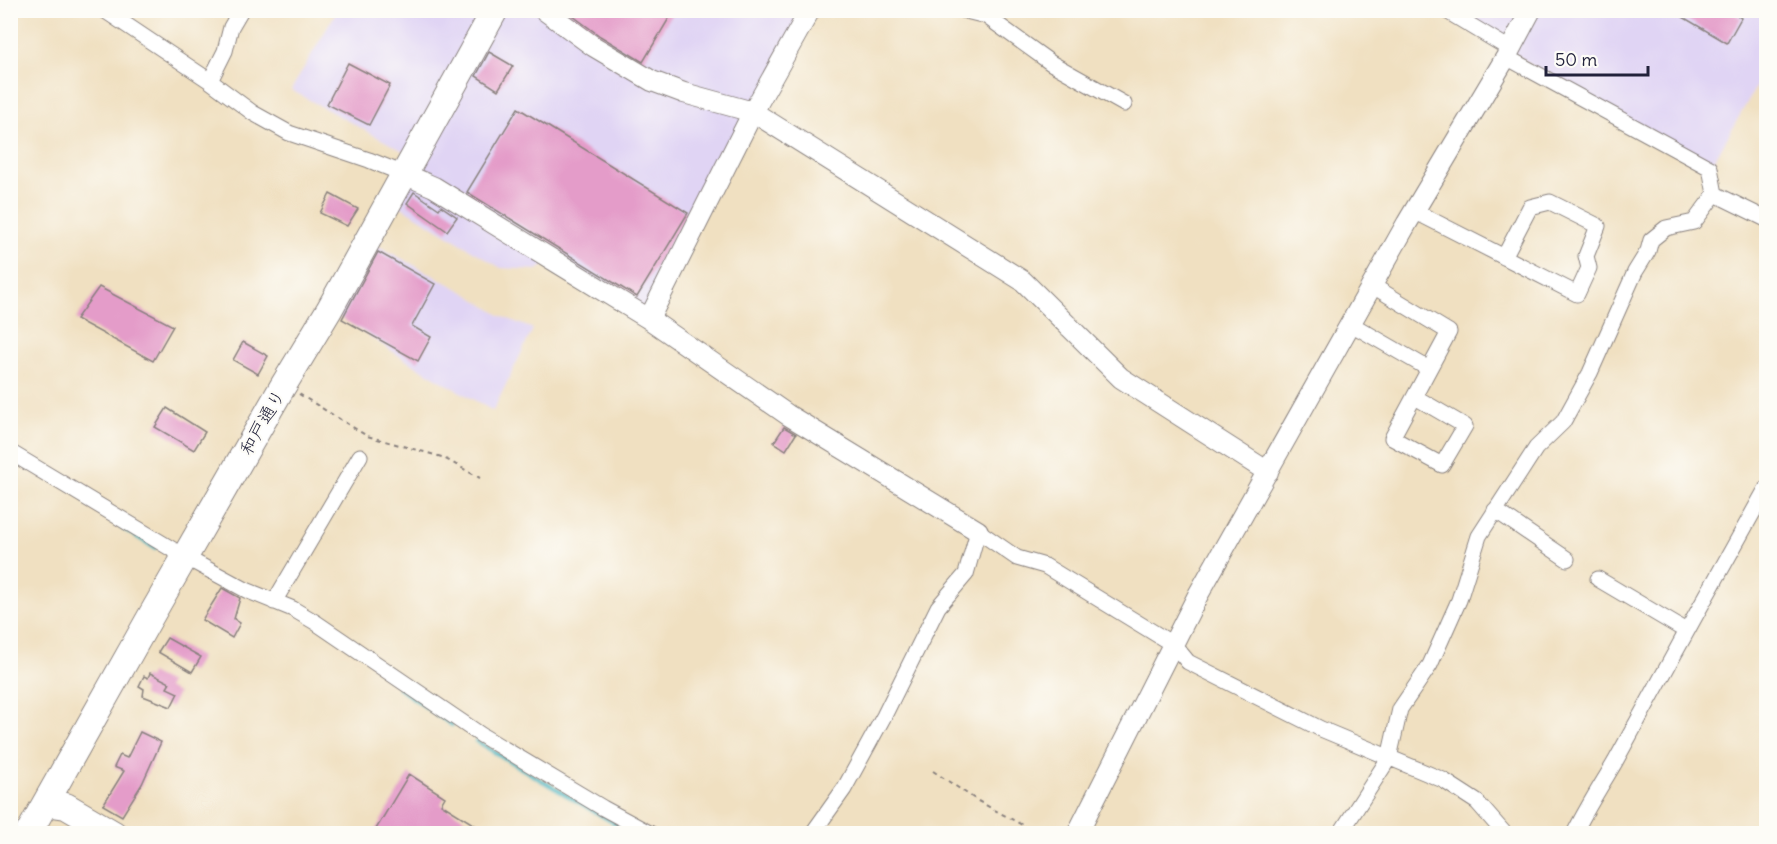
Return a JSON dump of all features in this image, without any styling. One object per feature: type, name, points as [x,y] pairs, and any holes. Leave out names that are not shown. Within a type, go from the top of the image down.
[{"type":"highway","name":"和戸通り","points":[[28,834],[283,386],[329,310],[495,10]]},
{"type":"highway","points":[[45,803],[59,818],[86,834]]},
{"type":"highway","points":[[45,803],[66,806],[114,834]]},
{"type":"street","points":[[104,10],[210,81],[253,113],[289,133],[369,160],[434,187],[649,319],[788,415],[978,531],[1017,558],[1045,566],[1173,645],[1188,662],[1321,729],[1443,780],[1477,802],[1505,834]]},
{"type":"street","points":[[210,81],[225,51],[231,27],[241,10]]},
{"type":"street","points":[[544,10],[593,46],[652,81],[684,93],[753,112],[1023,281],[1121,378],[1268,472]]},
{"type":"street","points":[[649,319],[753,112],[810,10]]},
{"type":"street","points":[[962,10],[986,16],[1051,63],[1124,104]]},
{"type":"street","points":[[1340,834],[1389,758],[1400,709],[1430,664],[1460,600],[1479,536],[1536,448],[1563,422],[1590,374],[1635,272],[1648,251],[1651,240],[1666,228],[1694,222],[1715,194],[1710,168],[1508,53],[1445,10]]},
{"type":"street","points":[[1077,834],[1198,595],[1414,211],[1531,10]]},
{"type":"street","points":[[1715,194],[1767,219]]},
{"type":"street","points":[[1414,211],[1504,257],[1577,294],[1589,268],[1586,256],[1598,226],[1550,202],[1530,207],[1504,257]]},
{"type":"street","points":[[1373,286],[1449,332],[1392,438],[1442,465],[1465,426],[1415,397]]},
{"type":"street","points":[[1351,324],[1429,369]]},
{"type":"street","points":[[10,452],[185,558],[246,590],[293,609],[315,622],[481,735],[651,834]]},
{"type":"street","points":[[274,602],[360,456]]},
{"type":"street","points":[[1574,834],[1767,489]]},
{"type":"street","points":[[1496,510],[1567,559]]},
{"type":"street","points":[[812,834],[844,789],[884,716],[938,608],[966,574],[978,531]]},
{"type":"street","points":[[1598,579],[1686,631]]},
{"type":"path","points":[[283,386],[302,395],[367,436],[441,456],[480,478]]},
{"type":"path","points":[[933,771],[978,801],[1039,834]]},
{"type":"shaded area","points":[[337,11],[810,11],[649,319],[553,260],[537,270],[501,268],[390,200],[414,157],[291,90]]},
{"type":"shaded area","points":[[1445,11],[1766,11],[1766,69],[1710,168],[1566,90],[1510,50]]},
{"type":"shaded area","points":[[367,240],[466,293],[501,316],[533,329],[493,411],[404,359],[329,310]]},
{"type":"building","points":[[565,10],[674,10],[643,62],[600,36]]},
{"type":"building","points":[[1671,10],[1729,10],[1741,18],[1727,43]]},
{"type":"building","points":[[489,52],[513,66],[498,90],[476,76]]},
{"type":"building","points":[[348,63],[390,85],[369,125],[327,104]]},
{"type":"building","points":[[518,108],[688,213],[637,297],[467,192]]},
{"type":"building","points":[[414,192],[439,209],[441,206],[457,217],[447,231],[407,203]]},
{"type":"building","points":[[330,194],[358,209],[347,226],[320,213]]},
{"type":"building","points":[[378,252],[435,284],[412,326],[431,337],[418,361],[342,319]]},
{"type":"building","points":[[99,287],[173,326],[153,361],[76,319]]},
{"type":"building","points":[[243,342],[268,356],[258,374],[233,360]]},
{"type":"building","points":[[167,408],[205,432],[194,450],[155,427]]},
{"type":"building","points":[[784,427],[796,434],[786,450],[774,442]]},
{"type":"building","points":[[222,588],[240,598],[234,619],[240,623],[232,638],[202,620]]},
{"type":"building","points":[[167,638],[201,657],[192,672],[158,652]]},
{"type":"building","points":[[150,673],[170,683],[167,688],[178,693],[171,707],[143,696],[144,689],[139,686],[144,676],[148,678]]},
{"type":"building","points":[[140,732],[161,742],[142,784],[122,816],[103,805],[124,771],[114,767],[120,755],[127,758]]},
{"type":"building","points":[[409,774],[445,797],[441,804],[489,834],[373,834]]},
{"type":"waterway","points":[[121,527],[155,548]]},
{"type":"waterway","points":[[399,688],[452,725]]},
{"type":"waterway","points":[[476,741],[633,834]]}]
